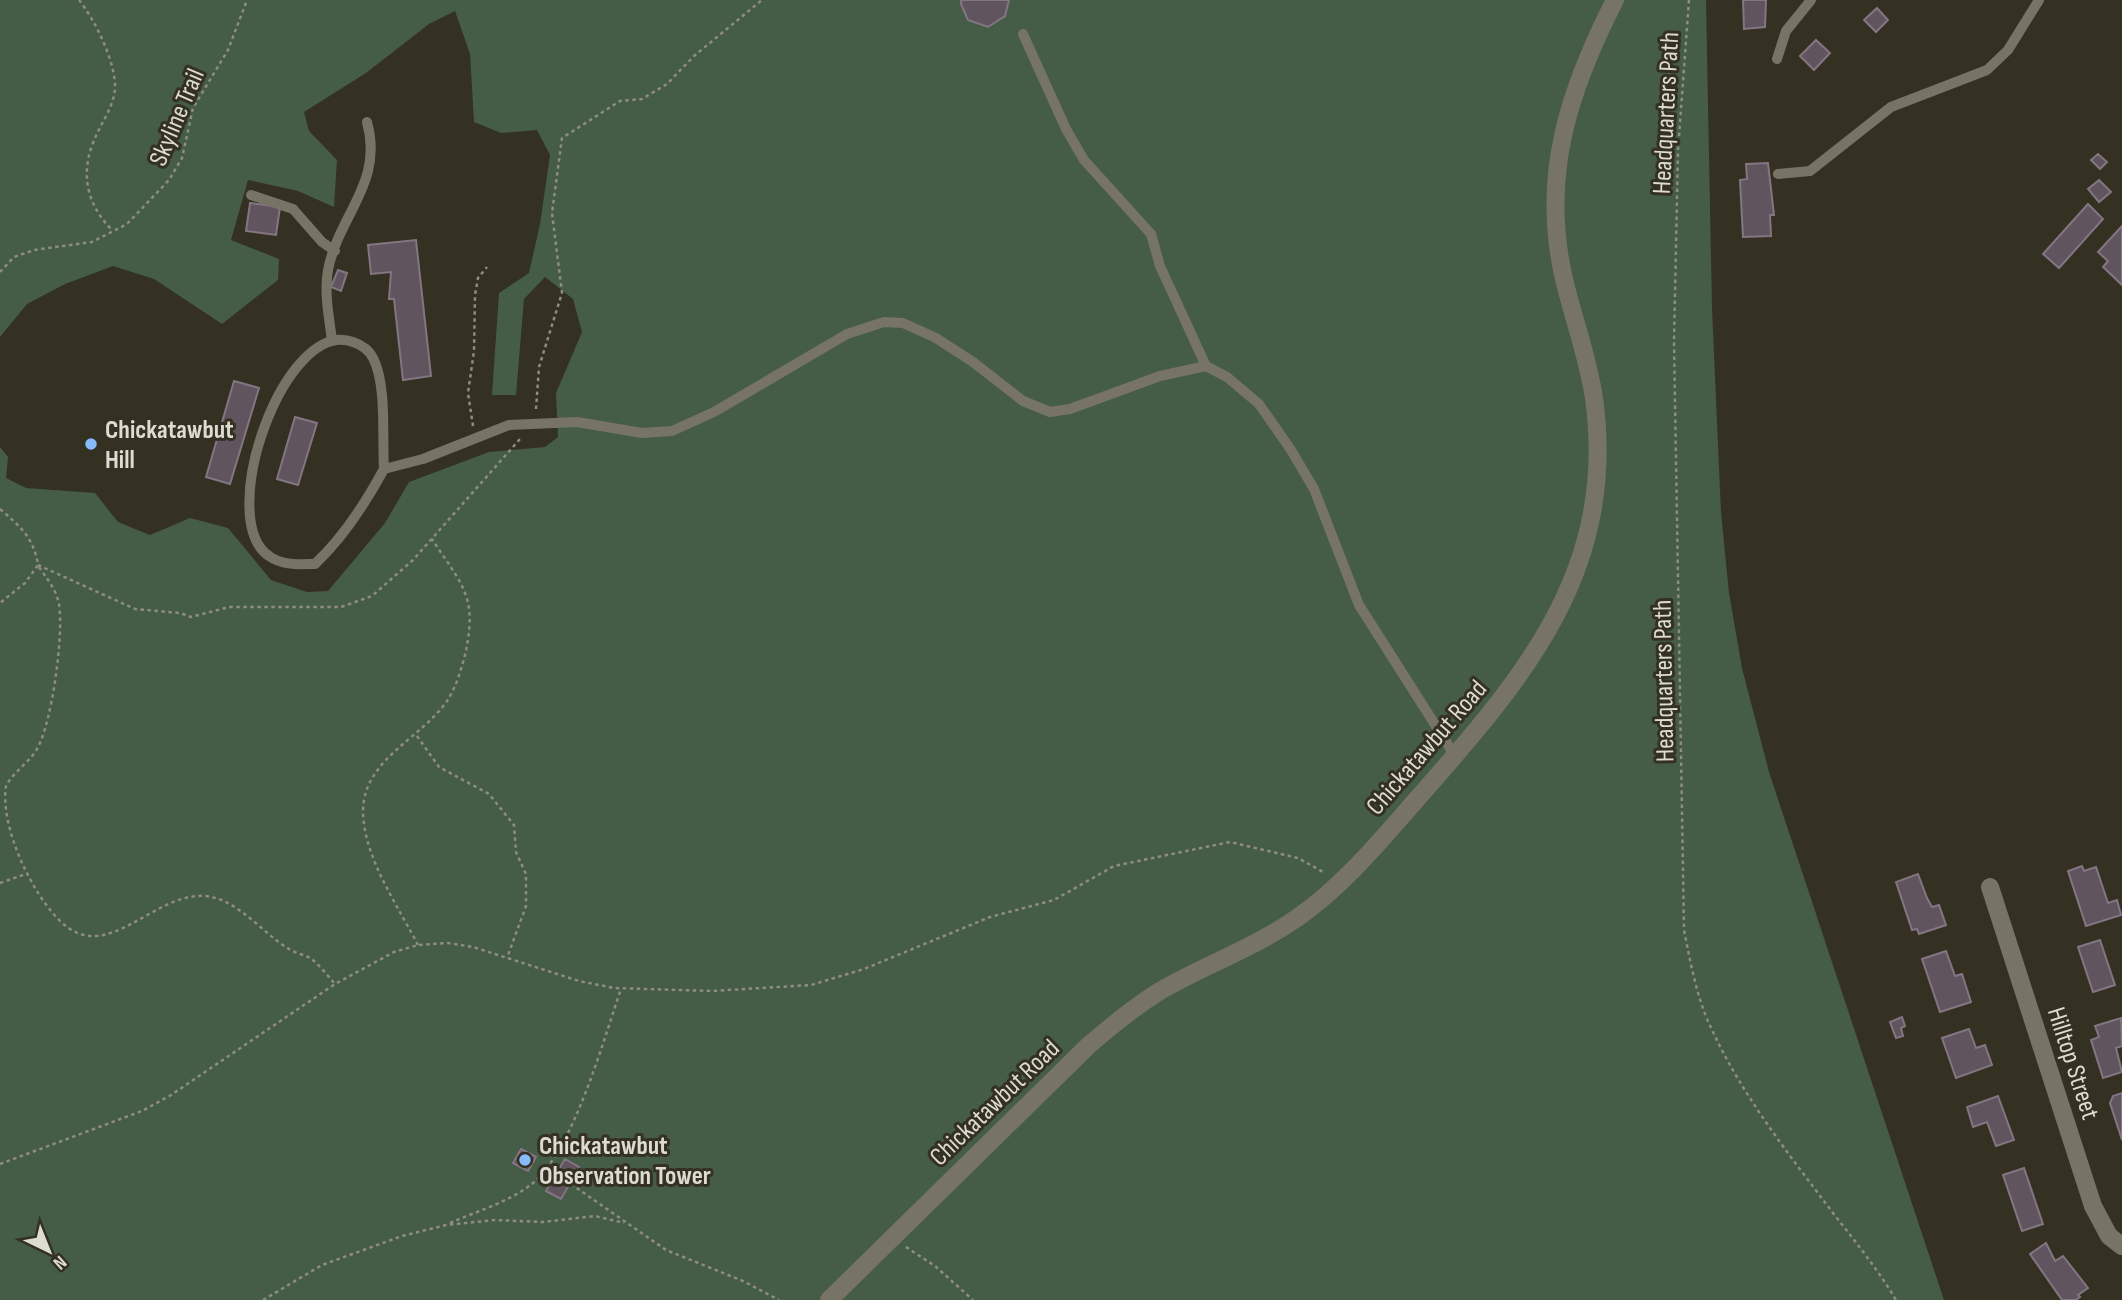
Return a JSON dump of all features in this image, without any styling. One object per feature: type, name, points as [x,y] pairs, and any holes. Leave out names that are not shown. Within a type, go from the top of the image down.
[{"type":"main road","name":"Chickatawbut Road","points":[[829,1300],[1088,1046],[1125,1014],[1159,992],[1278,931],[1341,883],[1508,693],[1544,639],[1576,570],[1591,515],[1597,462],[1596,413],[1591,380],[1564,278],[1558,234],[1556,188],[1561,139],[1574,89],[1615,0]]},
{"type":"main road","name":"Hilltop Street","points":[[1990,887],[2093,1206],[2109,1236],[2122,1246]]},
{"type":"lane","points":[[1777,59],[1786,31],[1811,0]]},
{"type":"lane","points":[[1778,174],[1810,171],[1891,107],[1987,70],[2008,50],[2039,0]]},
{"type":"lane","points":[[1023,34],[1066,130],[1084,160],[1151,234],[1160,267],[1206,366],[1244,390],[1280,432],[1314,489],[1359,605],[1455,756]]},
{"type":"lane","points":[[332,340],[326,294],[328,268],[370,173],[372,144],[368,122]]},
{"type":"lane","points":[[251,195],[287,205],[335,251]]},
{"type":"lane","points":[[384,469],[424,459],[509,425],[577,422],[642,433],[672,432],[714,412],[847,334],[884,322],[903,323],[936,338],[973,362],[1023,401],[1050,412],[1069,409],[1160,376],[1206,366]]},
{"type":"lane","points":[[343,339],[359,344],[369,352],[376,363],[384,469],[367,500],[333,547],[315,564],[283,563],[267,555],[253,537],[248,514],[260,438],[279,393],[293,372],[313,350],[332,340],[343,339]]},
{"type":"path","points":[[79,0],[111,63],[115,87],[112,106],[90,152],[86,190],[100,218],[113,231]]},
{"type":"path","name":"Skyline Trail","points":[[0,272],[13,257],[92,242],[127,224],[169,180],[182,158],[193,108],[228,50],[247,0]]},
{"type":"path","points":[[531,423],[537,406],[539,367],[562,293],[552,213],[562,138],[620,101],[642,99],[667,84],[694,56],[762,0]]},
{"type":"path","name":"Headquarters Path","points":[[1689,0],[1678,150],[1674,342],[1684,930],[1698,994],[1712,1031],[1738,1080],[1827,1205],[1865,1252],[1896,1300]]},
{"type":"path","points":[[476,436],[469,414],[468,393],[474,351],[475,295],[478,278],[487,267]]},
{"type":"path","points":[[0,509],[24,530],[35,545],[38,565],[54,589],[59,606],[55,678],[44,734],[36,752],[7,783],[1,799],[1,812]]},
{"type":"path","points":[[418,945],[380,870],[367,837],[363,812],[367,788],[379,766],[417,735],[448,700],[463,663],[470,631],[466,598],[432,538]]},
{"type":"path","points":[[0,603],[25,583],[38,565]]},
{"type":"path","points":[[417,735],[439,767],[489,794],[514,825],[516,852],[526,874],[526,906],[507,958]]},
{"type":"path","points":[[7,838],[24,875],[60,921],[79,936],[100,938],[166,904],[185,897],[208,896],[244,913],[289,949],[312,959],[335,984]]},
{"type":"path","points":[[0,1164],[142,1111],[335,984],[394,952],[418,945],[448,943],[579,981],[621,989],[712,990],[811,985],[864,969],[990,917],[1054,900],[1114,866],[1230,842],[1298,858],[1341,883]]},
{"type":"path","points":[[0,883],[24,875]]},
{"type":"path","points":[[446,1225],[507,1199],[531,1185],[548,1168],[579,1107],[621,989]]},
{"type":"path","points":[[548,1168],[666,1250],[743,1281],[779,1300]]},
{"type":"path","points":[[263,1300],[322,1265],[402,1236],[446,1225],[495,1220],[543,1222],[595,1216],[624,1223]]},
{"type":"path","points":[[891,1237],[935,1266],[974,1300]]},
{"type":"green space","points":[[0,0],[1706,0],[1712,309],[1721,512],[1729,593],[1742,668],[1769,772],[1944,1300],[0,1300],[0,447],[8,457],[6,478],[26,488],[95,493],[118,522],[150,535],[190,518],[228,528],[271,580],[307,592],[328,591],[385,523],[409,482],[489,452],[545,447],[558,437],[556,393],[582,332],[573,299],[545,277],[524,299],[516,395],[492,395],[499,293],[529,273],[540,224],[550,155],[537,130],[501,133],[474,122],[470,54],[455,11],[429,24],[366,73],[304,112],[309,131],[337,160],[334,207],[298,191],[248,180],[231,240],[279,259],[278,280],[222,324],[154,279],[113,266],[65,284],[27,304],[0,337]]},
{"type":"building","points":[[961,0],[1009,0],[1005,16],[988,27],[968,20],[961,4]]},
{"type":"building","points":[[1743,0],[1766,0],[1765,27],[1744,29]]},
{"type":"building","points":[[1877,8],[1888,20],[1876,32],[1864,20]]},
{"type":"building","points":[[1816,40],[1830,53],[1814,70],[1800,56]]},
{"type":"building","points":[[2098,154],[2107,162],[2100,169],[2091,160]]},
{"type":"building","points":[[1768,163],[1774,215],[1770,215],[1771,236],[1743,237],[1740,180],[1747,179],[1746,164]]},
{"type":"building","points":[[2099,180],[2111,192],[2099,202],[2088,189]]},
{"type":"building","points":[[250,203],[280,207],[276,235],[246,231]]},
{"type":"building","points":[[2088,204],[2103,219],[2059,268],[2043,254]]},
{"type":"building","points":[[2122,226],[2122,285],[2103,267],[2108,261],[2098,252]]},
{"type":"building","points":[[416,240],[431,376],[403,380],[394,299],[389,299],[391,272],[371,274],[368,245]]},
{"type":"building","points":[[338,270],[347,273],[341,291],[331,287]]},
{"type":"building","points":[[234,381],[259,388],[230,484],[206,477]]},
{"type":"building","points":[[295,417],[317,423],[298,485],[277,479]]},
{"type":"building","points":[[2082,866],[2084,871],[2096,867],[2108,903],[2117,900],[2121,915],[2086,926],[2068,871]]},
{"type":"building","points":[[1918,874],[1927,898],[1932,907],[1939,905],[1946,925],[1919,934],[1917,929],[1912,930],[1896,882]]},
{"type":"building","points":[[2100,940],[2115,985],[2093,992],[2078,947]]},
{"type":"building","points":[[1946,951],[1955,976],[1962,974],[1971,1002],[1940,1012],[1922,959]]},
{"type":"building","points":[[1902,1017],[1905,1026],[1901,1028],[1903,1036],[1896,1038],[1890,1022]]},
{"type":"building","points":[[2121,1018],[2122,1046],[2116,1048],[2122,1072],[2103,1078],[2091,1040],[2099,1037],[2095,1026]]},
{"type":"building","points":[[1969,1029],[1976,1048],[1985,1045],[1992,1065],[1956,1078],[1942,1038]]},
{"type":"building","points":[[2122,1093],[2122,1140],[2110,1103],[2113,1096]]},
{"type":"building","points":[[1998,1096],[2014,1140],[1996,1146],[1987,1122],[1973,1127],[1967,1107]]},
{"type":"building","name":"Chickatawbut Observation Tower","points":[[521,1149],[536,1157],[528,1171],[513,1163]]},
{"type":"building","points":[[565,1159],[579,1167],[561,1199],[546,1191]]},
{"type":"building","points":[[2024,1168],[2043,1224],[2022,1231],[2003,1175]]},
{"type":"building","points":[[2046,1243],[2055,1261],[2063,1256],[2088,1288],[2078,1295],[2080,1297],[2076,1300],[2062,1300],[2030,1254]]},
{"type":"place","name":"Chickatawbut Hill","points":[[91,444]]},
{"type":"place","name":"Chickatawbut Observation Tower","points":[[525,1160]]}]
